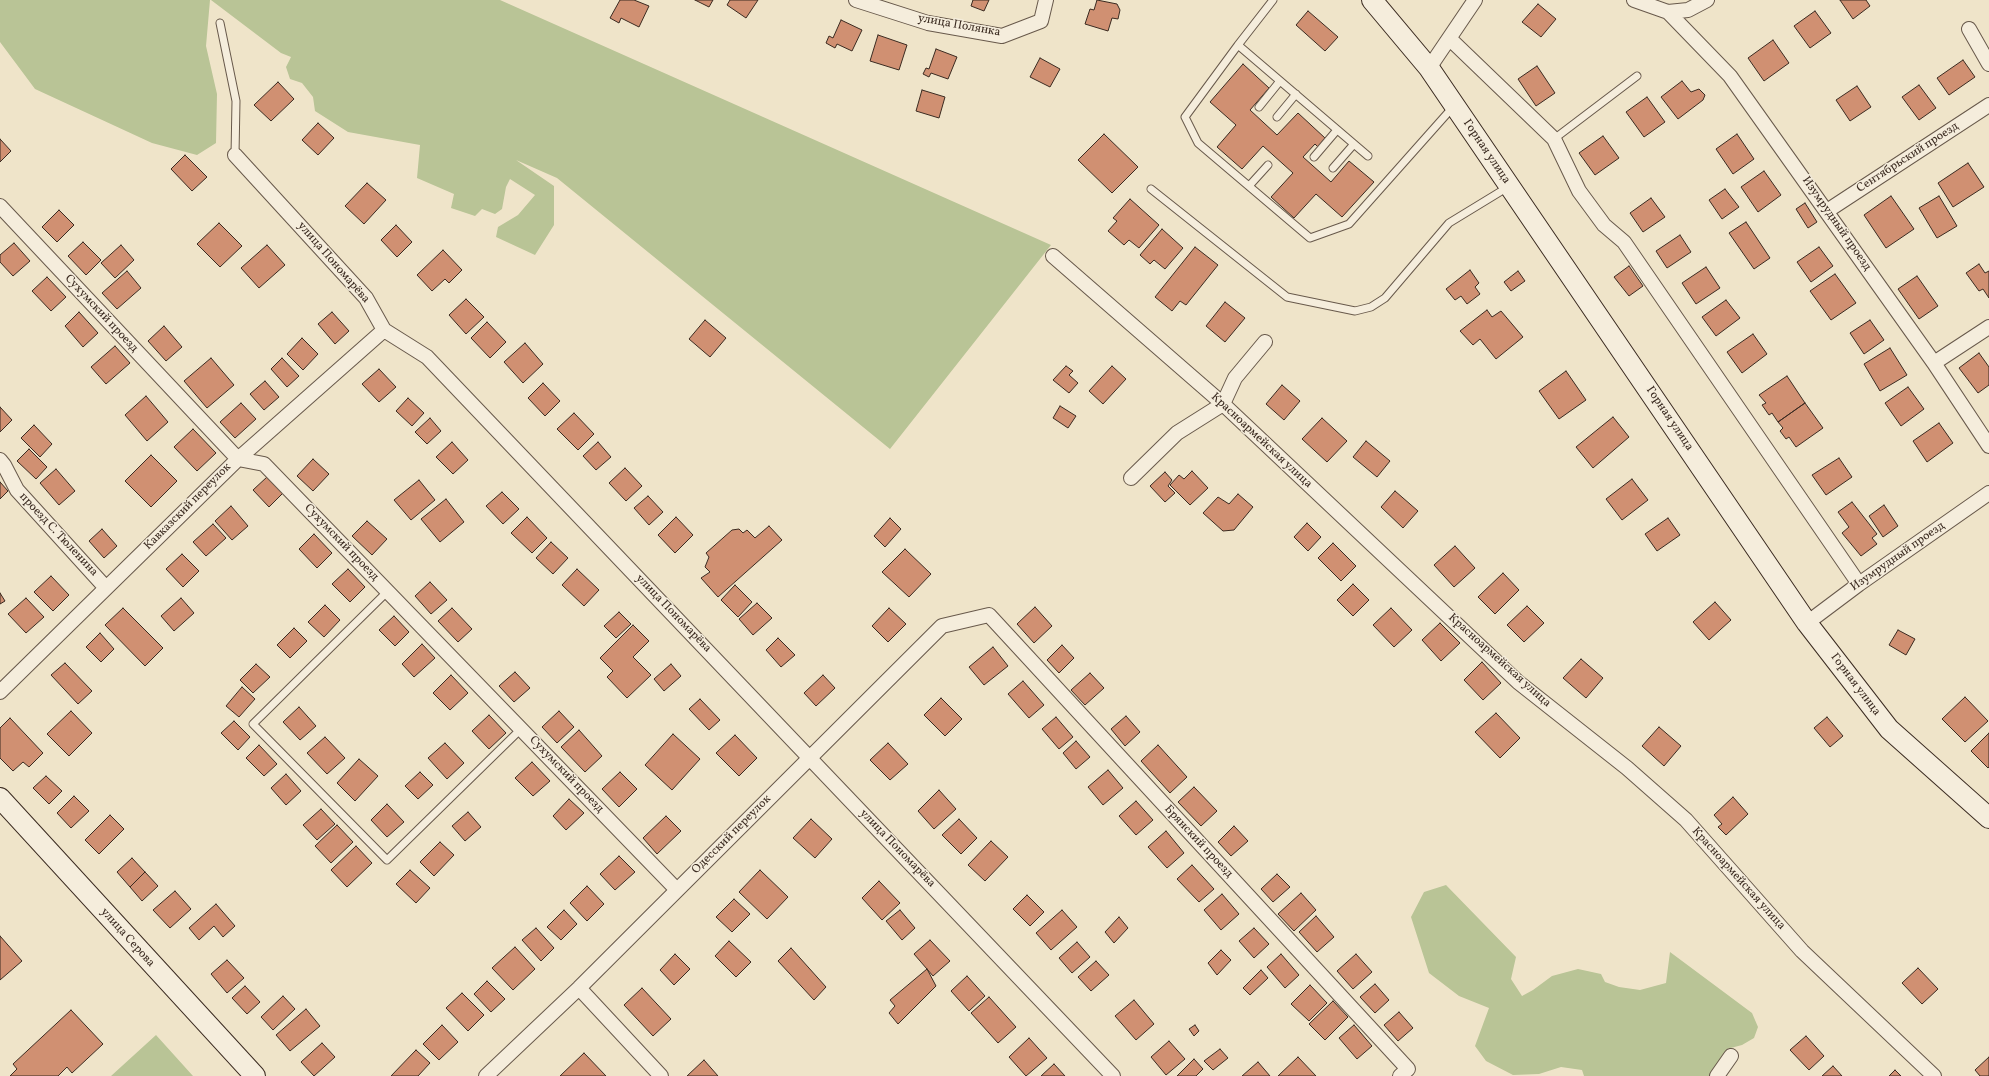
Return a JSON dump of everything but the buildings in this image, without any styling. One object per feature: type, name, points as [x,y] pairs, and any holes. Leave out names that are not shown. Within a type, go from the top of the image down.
[{"type":"street","name":"улица Полянка","points":[[856,0],[928,23],[1002,36],[1041,21],[1046,0]]},
{"type":"street","name":"Горная улица","points":[[1372,0],[1429,68],[1455,105],[1807,623],[1888,729],[1989,818]]},
{"type":"street","points":[[1429,68],[1475,0]]},
{"type":"street","points":[[1634,0],[1668,12],[1688,10],[1707,0]]},
{"type":"street","name":"Изумрудный проезд","points":[[1668,12],[1730,76],[1934,363],[1989,446]]},
{"type":"street","points":[[1969,29],[1989,64]]},
{"type":"street","points":[[1450,39],[1554,139],[1579,191],[1604,225],[1624,242],[1859,584]]},
{"type":"street","name":"Сентябрьский проезд","points":[[1827,211],[1989,105]]},
{"type":"street","name":"улица Пономарёва","points":[[235,155],[366,298],[384,330],[427,357],[1113,1076]]},
{"type":"street","name":"Сухумский проезд","points":[[0,206],[238,459],[264,464],[522,728],[677,890]]},
{"type":"street","name":"Красноармейская улица","points":[[1053,256],[1223,404],[1518,682],[1627,768],[1686,820],[1802,951],[1934,1076]]},
{"type":"street","points":[[1934,363],[1989,327]]},
{"type":"street","name":"Кавказский переулок","points":[[0,692],[238,459],[384,330]]},
{"type":"street","points":[[1132,478],[1176,433],[1223,404],[1235,378],[1265,342]]},
{"type":"street","name":"проезд С. Тюленина","points":[[0,460],[17,490],[106,588]]},
{"type":"street","name":"Изумрудный проезд","points":[[1807,623],[1859,584],[1989,493]]},
{"type":"street","name":"Одесский переулок","points":[[486,1076],[579,988],[942,626],[989,615]]},
{"type":"street","name":"Брянский проезд","points":[[989,615],[1404,1072]]},
{"type":"street","name":"улица Серова","points":[[0,798],[256,1076]]},
{"type":"street","points":[[579,988],[661,1076]]},
{"type":"street","points":[[1717,1076],[1731,1056]]},
{"type":"lane","points":[[1273,0],[1185,117],[1198,143],[1310,238],[1349,224],[1455,105]]},
{"type":"lane","points":[[220,23],[236,101],[235,155]]},
{"type":"lane","points":[[1238,45],[1368,156]]},
{"type":"lane","points":[[1554,139],[1637,76]]},
{"type":"lane","points":[[1258,107],[1280,81]]},
{"type":"lane","points":[[1277,117],[1296,94]]},
{"type":"lane","points":[[1314,157],[1337,130]]},
{"type":"lane","points":[[1333,168],[1354,144]]},
{"type":"lane","points":[[1249,186],[1268,165]]},
{"type":"lane","points":[[1151,189],[1287,297],[1355,311],[1371,307],[1385,298],[1449,223],[1510,186]]},
{"type":"lane","points":[[388,591],[253,724],[387,860],[522,728]]},
{"type":"green space","points":[[0,0],[210,0],[206,46],[217,94],[216,143],[197,155],[152,143],[35,89],[0,42]]},
{"type":"green space","points":[[211,0],[500,0],[1051,245],[890,449],[557,178],[516,160],[554,186],[554,225],[535,255],[496,237],[498,227],[518,215],[535,195],[510,179],[506,187],[502,209],[495,214],[482,209],[475,216],[451,208],[454,194],[417,178],[420,145],[348,132],[315,111],[313,97],[302,83],[290,79],[286,67],[291,57],[281,53]]},
{"type":"green space","points":[[1446,885],[1516,957],[1511,979],[1522,996],[1552,976],[1578,969],[1601,974],[1605,982],[1619,987],[1640,990],[1666,983],[1670,952],[1752,1013],[1758,1027],[1754,1038],[1742,1045],[1727,1049],[1709,1076],[1584,1076],[1582,1070],[1561,1067],[1539,1074],[1513,1075],[1486,1061],[1475,1046],[1489,1008],[1459,996],[1429,973],[1411,917],[1424,892]]},
{"type":"green space","points":[[156,1035],[193,1076],[111,1076]]}]
